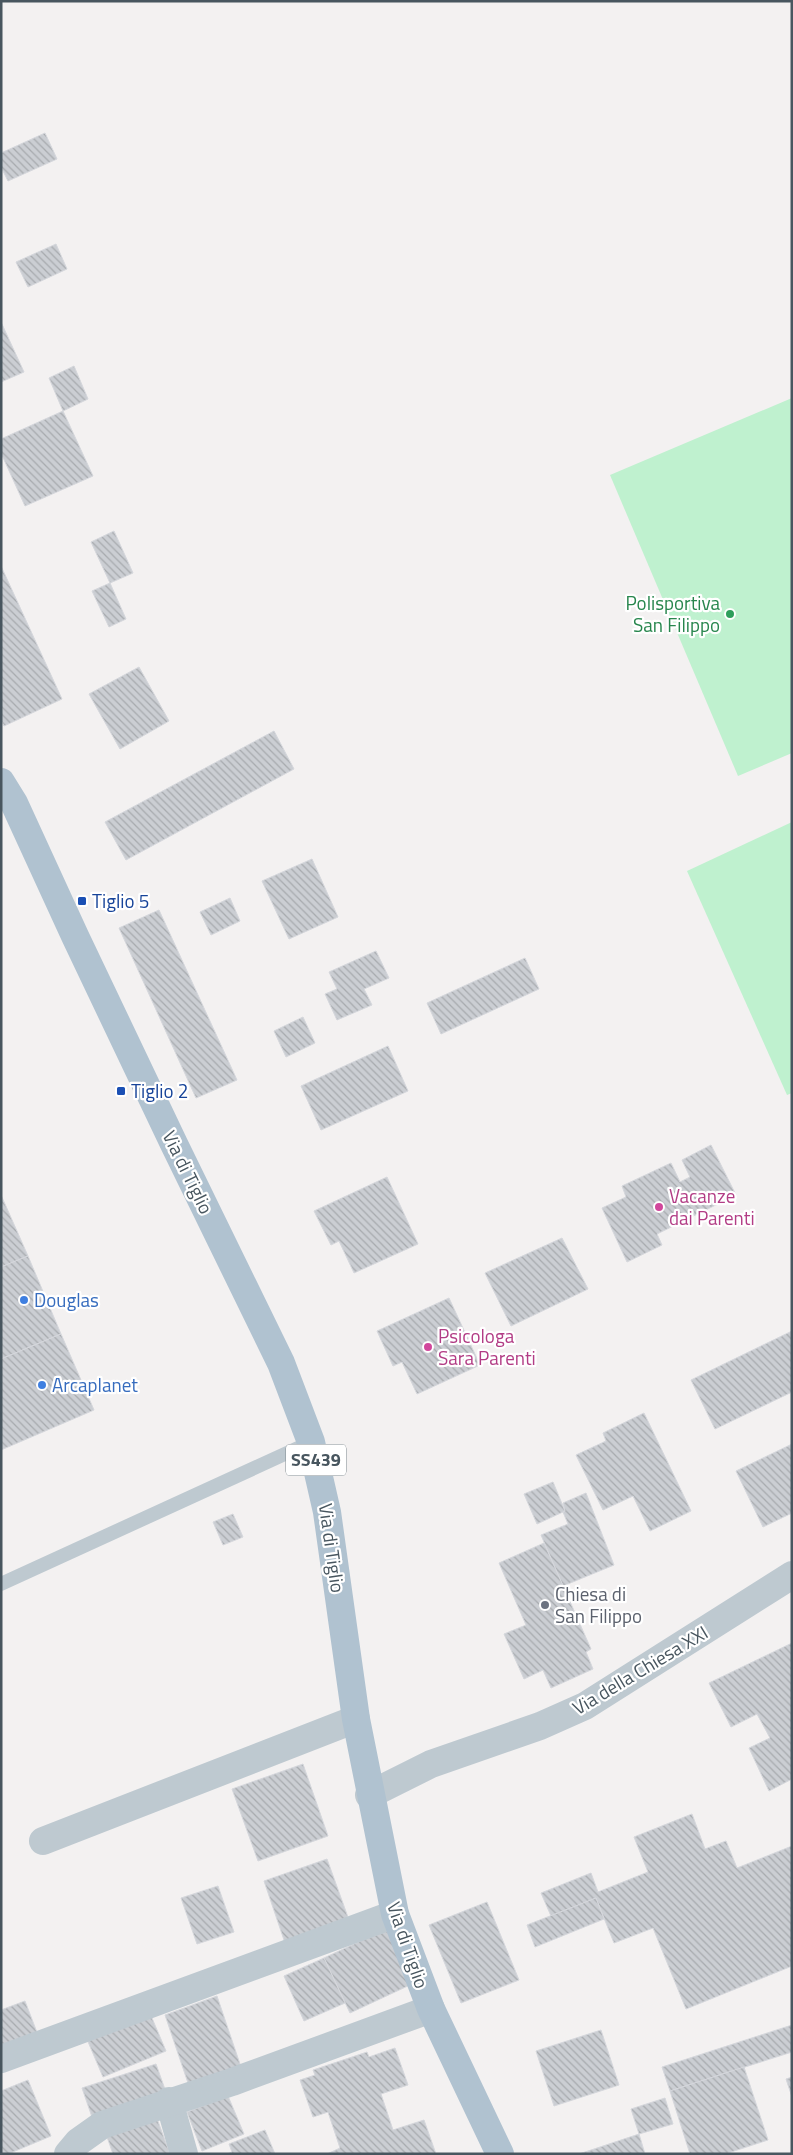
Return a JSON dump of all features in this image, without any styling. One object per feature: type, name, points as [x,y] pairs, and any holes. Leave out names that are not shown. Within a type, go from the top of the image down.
[{"type":"main road","name":"Via di Tiglio","points":[[6,792],[281,1363],[311,1442],[327,1512],[356,1719],[369,1795],[395,1914],[431,2009],[500,2154]]},
{"type":"street","name":"Via della Chiesa XXI","points":[[369,1795],[431,1764],[540,1726],[585,1706],[792,1575]]},
{"type":"street","points":[[43,1841],[356,1719]]},
{"type":"street","points":[[1,2059],[395,1914]]},
{"type":"street","points":[[68,2154],[78,2142],[102,2125],[232,2082],[431,2009]]},
{"type":"street","points":[[169,2102],[184,2154]]},
{"type":"lane","points":[[1,1584],[311,1442]]},
{"type":"green space","name":"Polisportiva San Filippo","points":[[792,398],[792,753],[738,776],[610,475]]},
{"type":"green space","points":[[792,822],[792,1093],[787,1095],[687,871]]},
{"type":"building","points":[[45,133],[57,159],[8,181],[1,167],[1,153]]},
{"type":"building","points":[[56,244],[67,269],[28,287],[16,262]]},
{"type":"building","points":[[1,322],[24,372],[1,382]]},
{"type":"building","points":[[74,366],[88,399],[63,411],[49,378]]},
{"type":"building","points":[[63,411],[93,476],[25,506],[1,453],[1,439]]},
{"type":"building","points":[[114,531],[133,573],[110,583],[91,542]]},
{"type":"building","points":[[1,566],[62,699],[4,726],[1,720]]},
{"type":"building","points":[[110,583],[126,619],[109,627],[92,591]]},
{"type":"building","points":[[139,667],[169,721],[120,749],[89,694]]},
{"type":"building","points":[[274,731],[294,769],[126,860],[105,822]]},
{"type":"building","points":[[312,859],[338,917],[289,939],[262,881]]},
{"type":"building","points":[[230,898],[240,921],[211,935],[200,912]]},
{"type":"building","points":[[159,910],[237,1080],[196,1098],[119,928]]},
{"type":"building","points":[[376,951],[389,978],[364,989],[372,1005],[337,1020],[325,994],[337,989],[329,972]]},
{"type":"building","points":[[525,958],[539,989],[441,1034],[427,1003]]},
{"type":"building","points":[[303,1017],[315,1043],[286,1057],[274,1031]]},
{"type":"building","points":[[388,1046],[408,1091],[321,1130],[301,1086]]},
{"type":"building","points":[[711,1145],[736,1195],[657,1234],[662,1245],[627,1262],[602,1208],[626,1197],[622,1186],[671,1163],[680,1182],[690,1177],[682,1160]]},
{"type":"building","points":[[387,1177],[418,1244],[354,1273],[339,1241],[331,1245],[314,1211]]},
{"type":"building","points":[[1,1195],[28,1256],[1,1267]]},
{"type":"building","points":[[562,1238],[588,1289],[511,1326],[485,1273]]},
{"type":"building","name":"Douglas","points":[[28,1256],[61,1334],[1,1359],[1,1267]]},
{"type":"building","name":"Psicologa Sara Parenti","points":[[449,1298],[480,1365],[417,1394],[402,1362],[393,1366],[377,1331]]},
{"type":"building","points":[[792,1331],[792,1392],[715,1429],[691,1380]]},
{"type":"building","name":"Arcaplanet","points":[[61,1334],[94,1410],[1,1450],[1,1359]]},
{"type":"building","points":[[644,1413],[691,1511],[650,1531],[633,1496],[603,1510],[576,1455],[606,1441],[603,1433]]},
{"type":"building","points":[[792,1444],[792,1513],[763,1527],[736,1471]]},
{"type":"building","points":[[553,1482],[565,1511],[537,1524],[524,1494]]},
{"type":"building","points":[[586,1493],[614,1565],[563,1586],[541,1535],[568,1524],[563,1512],[565,1511],[563,1503]]},
{"type":"building","points":[[233,1514],[243,1537],[223,1545],[213,1522]]},
{"type":"building","name":"Chiesa di San Filippo","points":[[544,1543],[591,1649],[586,1652],[593,1669],[551,1688],[543,1670],[524,1679],[504,1634],[526,1625],[499,1563]]},
{"type":"building","points":[[792,1643],[792,1779],[769,1791],[749,1748],[770,1738],[757,1714],[731,1727],[709,1683]]},
{"type":"building","points":[[303,1764],[328,1836],[258,1861],[232,1789]]},
{"type":"building","points":[[692,1814],[705,1849],[726,1841],[737,1868],[792,1846],[792,1966],[686,2009],[653,1928],[614,1943],[596,1898],[551,1916],[541,1893],[591,1873],[598,1892],[648,1872],[634,1837]]},
{"type":"building","points":[[327,1859],[349,1920],[285,1943],[264,1881]]},
{"type":"building","points":[[218,1886],[234,1932],[197,1944],[181,1898]]},
{"type":"building","points":[[596,1898],[604,1919],[535,1947],[527,1925]]},
{"type":"building","points":[[487,1902],[519,1980],[461,2003],[429,1925]]},
{"type":"building","points":[[386,1929],[412,1984],[350,2013],[324,1958]]},
{"type":"building","points":[[324,1958],[345,2003],[304,2021],[284,1976]]},
{"type":"building","points":[[217,1996],[241,2067],[189,2086],[165,2015]]},
{"type":"building","points":[[25,2001],[38,2035],[1,2050],[1,2010]]},
{"type":"building","points":[[149,2011],[166,2051],[103,2077],[86,2037]]},
{"type":"building","points":[[792,2025],[792,2052],[670,2091],[662,2067]]},
{"type":"building","points":[[601,2030],[619,2085],[554,2106],[536,2051]]},
{"type":"building","points":[[395,2048],[408,2085],[381,2094],[393,2130],[424,2120],[436,2154],[327,2154],[340,2148],[328,2112],[313,2117],[300,2080],[315,2075],[313,2070],[367,2052],[369,2057]]},
{"type":"building","points":[[156,2064],[167,2095],[93,2120],[82,2088]]},
{"type":"building","points":[[744,2067],[768,2140],[725,2154],[690,2154],[670,2091]]},
{"type":"building","points":[[792,2077],[792,2097],[786,2079]]},
{"type":"building","points":[[28,2080],[51,2136],[8,2154],[1,2154],[1,2091]]},
{"type":"building","points":[[228,2096],[244,2134],[202,2151],[187,2112]]},
{"type":"building","points":[[665,2098],[673,2124],[639,2134],[631,2109]]},
{"type":"building","points":[[156,2116],[170,2154],[113,2154],[106,2134]]},
{"type":"building","points":[[265,2130],[275,2154],[227,2154],[232,2152],[229,2144]]},
{"type":"building","points":[[639,2134],[645,2154],[579,2154]]},
{"type":"place","name":"Polisportiva San Filippo","points":[[730,614]]},
{"type":"place","name":"Tiglio 5","points":[[82,901]]},
{"type":"place","name":"Tiglio 2","points":[[121,1091]]},
{"type":"place","name":"Vacanze dai Parenti","points":[[659,1207]]},
{"type":"place","name":"Douglas","points":[[24,1300]]},
{"type":"place","name":"Psicologa Sara Parenti","points":[[428,1347]]},
{"type":"place","name":"Arcaplanet","points":[[42,1385]]},
{"type":"place","name":"Chiesa di San Filippo","points":[[545,1605]]}]
